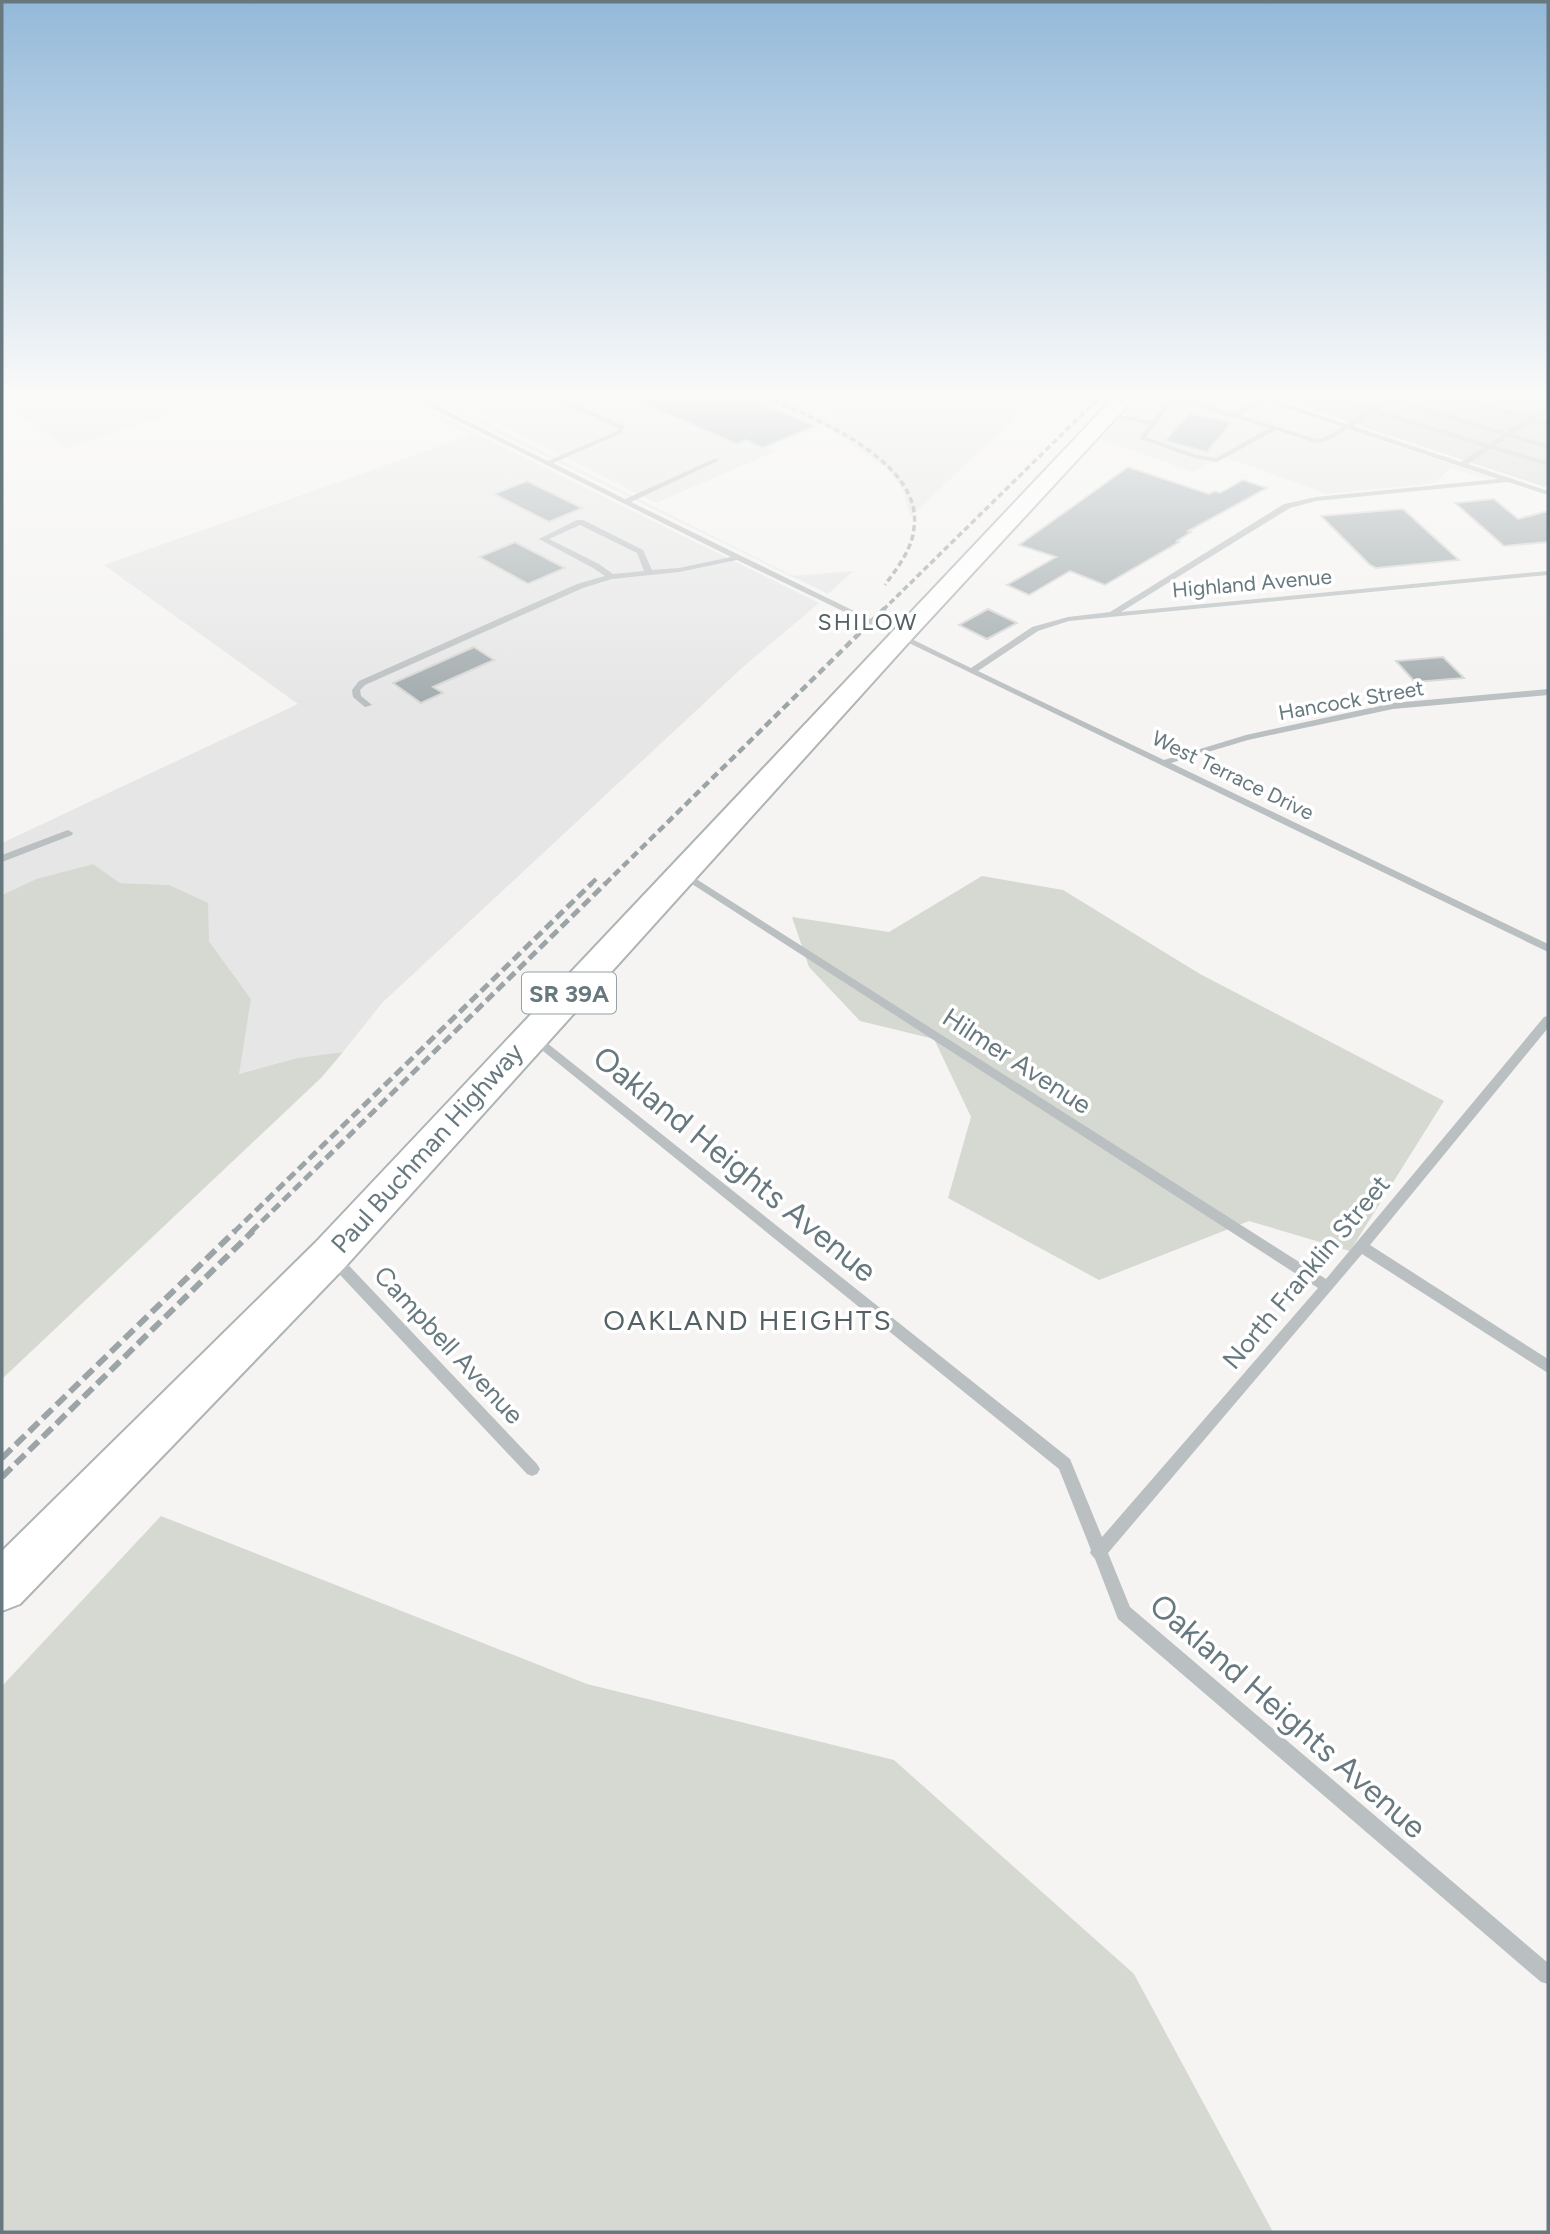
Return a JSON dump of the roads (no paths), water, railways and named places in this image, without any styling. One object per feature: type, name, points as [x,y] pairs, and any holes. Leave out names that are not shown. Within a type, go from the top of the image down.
[{"type":"main road","name":"Paul Buchman Highway","points":[[2,1587],[330,1255],[530,1035],[1031,497]]},
{"type":"street","name":"West Terrace Drive","points":[[617,497],[1548,948]]},
{"type":"street","points":[[625,501],[633,497]]},
{"type":"street","points":[[1111,614],[1287,506],[1334,497]]},
{"type":"street","points":[[611,577],[543,538],[580,522],[640,552],[648,571]]},
{"type":"street","name":"Highland Avenue","points":[[973,670],[1035,629],[1068,619],[1548,573]]},
{"type":"street","name":"Hancock Street","points":[[1163,763],[1246,737],[1392,706],[1548,692]]},
{"type":"street","points":[[2,859],[68,833]]},
{"type":"street","name":"Hilmer Avenue","points":[[682,873],[1327,1287]]},
{"type":"street","name":"North Franklin Street","points":[[1098,1553],[1327,1287],[1548,1020]]},
{"type":"street","name":"Oakland Heights Avenue","points":[[530,1035],[1065,1464],[1124,1613],[1548,1975]]},
{"type":"street","points":[[1361,1246],[1548,1367]]},
{"type":"street","name":"Campbell Avenue","points":[[330,1255],[532,1469]]},
{"type":"lane","points":[[368,705],[357,697],[356,690],[362,683],[580,586],[611,577],[648,571],[679,570],[740,557]]},
{"type":"railway","points":[[885,585],[907,551],[913,536],[912,503],[909,497]]},
{"type":"railway","points":[[883,610],[998,497]]},
{"type":"railway","points":[[605,884],[885,608]]},
{"type":"railway","points":[[592,883],[596,879]]},
{"type":"railway","points":[[234,1232],[592,883]]},
{"type":"railway","points":[[251,1232],[606,883]]},
{"type":"railway","points":[[2,1458],[235,1231]]},
{"type":"railway","points":[[2,1477],[253,1231]]},
{"type":"district","name":"SHILOW","points":[[868,622]]},
{"type":"district","name":"OAKLAND HEIGHTS","points":[[748,1320]]}]
